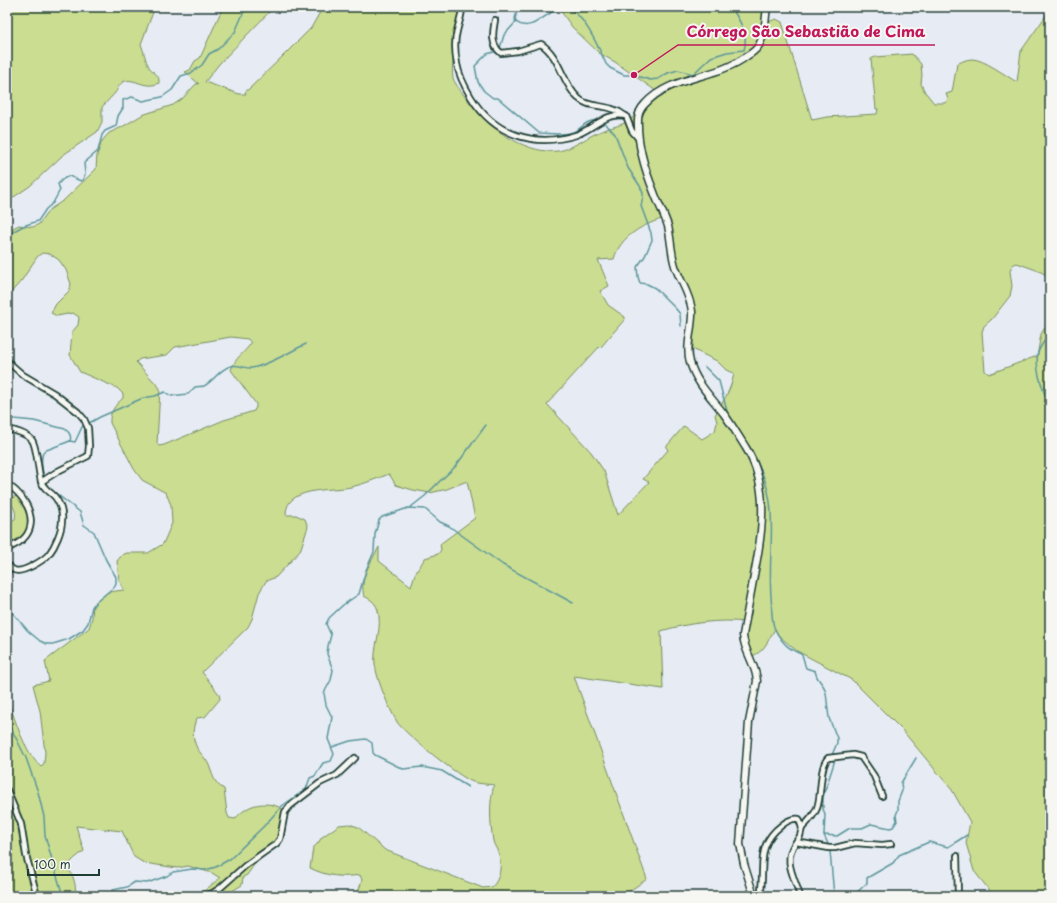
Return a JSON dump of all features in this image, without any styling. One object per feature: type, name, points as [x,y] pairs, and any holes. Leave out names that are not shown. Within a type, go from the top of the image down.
[{"type":"street","points":[[462,7],[462,15],[457,31],[455,46],[457,65],[462,82],[477,107],[494,124],[511,134],[539,140],[553,140],[583,132],[618,114],[626,116]]},
{"type":"street","points":[[754,896],[742,854],[741,830],[749,722],[757,681],[755,669],[744,643],[743,635],[761,536],[761,490],[757,471],[747,450],[724,414],[703,388],[689,360],[688,350],[692,324],[690,303],[688,294],[674,263],[667,223],[649,179],[639,140],[638,118],[639,112],[644,105],[659,91],[671,85],[720,71],[738,63],[753,52],[760,44],[764,34],[766,7]]},
{"type":"street","points":[[495,20],[493,41],[496,48],[501,53],[518,51],[541,44],[546,47],[561,68],[572,92],[578,99],[585,103],[613,108],[626,116],[632,131],[639,140]]},
{"type":"street","points":[[7,362],[23,375],[47,389],[78,412],[84,419],[88,428],[90,446],[88,456],[58,471],[41,482]]},
{"type":"street","points":[[7,429],[12,429],[33,441],[41,482],[47,491],[55,497],[61,510],[62,521],[56,541],[48,555],[30,567],[18,571],[14,570],[7,564]]},
{"type":"street","points":[[7,484],[22,498],[29,512],[32,525],[26,536],[7,548]]},
{"type":"street","points":[[802,828],[810,821],[817,808],[821,791],[823,767],[825,760],[828,758],[853,755],[861,756],[874,776],[882,796]]},
{"type":"street","points":[[201,896],[211,894],[219,889],[246,865],[276,844],[280,839],[285,812],[290,806],[320,783],[337,775],[355,758]]},
{"type":"street","points":[[7,790],[21,824],[26,855],[37,896]]},
{"type":"street","points":[[760,896],[765,846],[771,836],[784,823],[795,818],[799,819],[802,828],[800,836],[790,852],[789,863],[800,896]]},
{"type":"street","points":[[796,842],[829,848],[855,844],[891,844]]},
{"type":"street","points":[[957,856],[958,896]]},
{"type":"green space","points":[[7,7],[155,7],[141,44],[148,64],[157,76],[159,83],[154,85],[145,85],[133,81],[125,81],[121,83],[115,93],[102,107],[102,122],[97,132],[63,155],[30,186],[11,199],[7,206]]},
{"type":"green space","points":[[223,7],[274,7],[219,64],[205,82],[239,94],[246,94],[245,92],[311,28],[323,7],[456,7],[460,24],[452,69],[455,82],[482,117],[499,131],[509,138],[531,148],[553,151],[563,150],[599,132],[629,121],[656,91],[615,62],[599,53],[572,27],[558,7],[763,7],[765,18],[768,22],[776,19],[782,22],[812,120],[827,117],[877,114],[878,109],[876,109],[871,59],[875,57],[912,54],[921,64],[921,84],[925,92],[934,103],[945,103],[948,99],[946,94],[952,92],[957,64],[964,61],[972,59],[983,62],[1017,82],[1021,51],[1047,14],[1050,17],[1050,277],[1039,271],[1017,263],[1012,265],[1010,271],[1012,286],[1010,296],[992,319],[984,326],[982,332],[985,371],[989,374],[1037,356],[1041,334],[1050,319],[1050,896],[994,896],[974,871],[966,843],[970,822],[952,790],[902,730],[852,680],[797,651],[779,636],[775,629],[762,650],[759,653],[749,657],[745,649],[747,622],[736,621],[704,622],[661,631],[663,689],[574,676],[647,879],[622,896],[357,896],[362,880],[360,875],[334,876],[310,868],[313,848],[322,837],[339,825],[349,824],[358,827],[385,850],[483,888],[492,887],[495,884],[500,872],[500,859],[493,841],[491,819],[491,798],[494,785],[481,784],[466,779],[421,745],[397,722],[378,679],[375,665],[375,653],[379,629],[378,609],[373,602],[364,596],[363,590],[364,577],[379,547],[379,561],[411,586],[415,574],[425,558],[438,554],[441,550],[440,544],[475,518],[467,481],[447,489],[430,493],[396,485],[389,474],[356,486],[301,494],[293,499],[288,506],[286,515],[296,515],[305,519],[308,527],[300,551],[276,577],[266,581],[259,593],[252,619],[248,627],[202,672],[219,694],[220,699],[205,717],[197,718],[193,729],[193,736],[197,748],[208,763],[215,781],[224,789],[229,818],[235,819],[254,805],[274,805],[286,812],[284,839],[254,865],[247,875],[243,877],[242,885],[224,896],[165,896],[165,893],[204,891],[220,878],[212,873],[188,866],[177,868],[144,863],[134,857],[122,831],[76,826],[84,851],[67,866],[74,880],[75,896],[7,896],[7,698],[25,744],[29,752],[41,767],[44,763],[45,753],[40,711],[33,685],[49,681],[45,661],[89,628],[92,618],[93,605],[108,592],[124,590],[119,580],[117,561],[122,555],[127,553],[148,553],[163,544],[172,523],[171,505],[166,493],[142,480],[134,469],[110,423],[115,406],[123,398],[123,394],[117,388],[80,372],[70,355],[72,332],[78,325],[79,317],[73,313],[57,316],[51,313],[56,304],[69,291],[71,284],[66,270],[59,260],[50,254],[42,253],[37,257],[22,280],[7,297],[7,231],[19,225],[33,227],[39,224],[49,210],[64,200],[96,169],[97,155],[102,141],[109,133],[142,115],[173,105],[182,99],[196,84],[199,84],[185,72],[190,70],[195,61],[200,58]],"holes":[[[665,218],[676,276],[691,312],[691,348],[717,361],[726,370],[734,373],[729,390],[715,415],[717,422],[715,431],[702,439],[684,426],[666,447],[668,450],[643,479],[649,482],[618,515],[604,471],[591,452],[547,404],[600,346],[601,347],[625,319],[625,317],[608,305],[600,291],[609,286],[598,260],[614,259],[622,244],[634,232]],[[231,337],[248,339],[251,343],[235,361],[231,370],[256,404],[254,411],[224,420],[159,446],[157,444],[160,388],[136,362],[140,359],[167,355],[175,347]]]},
{"type":"green space","points":[[17,496],[27,512],[29,528],[27,536],[22,542],[16,548],[7,553],[7,521],[10,522],[15,519],[14,509],[8,499]]},
{"type":"waterway","points":[[7,235],[23,226],[38,221],[46,209],[53,203],[60,190],[58,184],[63,179],[69,176],[81,181],[83,180],[85,174],[84,163],[98,151],[102,135],[105,131],[116,126],[118,116],[123,108],[123,100],[132,97],[143,101],[162,97],[172,90],[181,76],[191,73],[202,65],[209,54],[218,49],[235,32],[246,7]]},
{"type":"waterway","points":[[516,22],[515,19],[518,7]]},
{"type":"waterway","points":[[516,22],[522,25],[528,25],[559,9],[565,8],[571,10],[584,22],[595,40],[606,64],[610,68],[624,75],[634,75],[650,80],[658,79],[668,73],[678,70],[693,74],[711,57],[727,52],[744,50],[744,33],[740,22],[731,7]]},
{"type":"waterway","points":[[500,48],[504,35],[516,22]]},
{"type":"waterway","points":[[494,52],[487,54],[475,66],[478,82],[484,91],[493,98],[498,98],[539,133],[570,133],[586,123],[598,120]]},
{"type":"waterway","points":[[604,122],[615,134],[628,168],[643,193],[641,206],[651,233],[652,240],[645,256],[637,267],[640,283],[647,284],[655,288],[676,309],[680,314],[681,326]]},
{"type":"waterway","points":[[1050,334],[1040,348],[1037,360],[1038,373],[1050,408]]},
{"type":"waterway","points":[[7,606],[28,631],[40,641],[47,644],[53,644],[69,639],[83,630],[88,623],[92,607],[114,587],[116,583],[116,577],[106,560],[94,532],[84,525],[80,512],[47,485],[43,475],[42,464],[44,451],[70,441],[75,442],[82,427],[100,417],[143,398],[155,396],[165,392],[171,396],[188,394],[195,387],[208,384],[220,372],[231,366],[250,368],[259,366],[273,361],[306,344]]},
{"type":"waterway","points":[[705,367],[719,381],[728,415]]},
{"type":"waterway","points":[[7,416],[14,419],[34,421],[65,429],[70,434],[70,441]]},
{"type":"waterway","points":[[411,507],[425,496],[455,467],[486,425]]},
{"type":"waterway","points":[[751,452],[761,470],[767,487],[770,505],[772,522],[770,577],[774,627],[784,643],[794,651],[801,654],[806,668],[815,671],[824,687],[829,718],[837,738],[837,743],[832,755]]},
{"type":"waterway","points":[[89,896],[98,893],[110,894],[113,890],[127,887],[135,882],[147,883],[167,876],[173,872],[192,869],[205,870],[216,867],[230,859],[282,806],[306,789],[310,778],[315,776],[323,763],[331,761],[334,754],[328,739],[332,717],[326,705],[324,693],[331,680],[333,670],[327,654],[331,635],[326,624],[329,618],[343,605],[359,594],[366,570],[374,552],[375,534],[379,520],[382,517],[408,508],[425,509],[440,522],[449,526],[503,565],[573,603]]},
{"type":"waterway","points":[[7,720],[26,758],[38,792],[44,817],[45,836],[63,896]]},
{"type":"waterway","points":[[332,747],[350,741],[366,739],[372,743],[373,753],[375,755],[403,769],[422,767],[442,771],[468,787]]},
{"type":"waterway","points":[[824,835],[837,836],[850,828],[862,828],[871,824],[890,828],[893,827],[897,821],[896,815],[898,810],[898,801],[902,791],[901,783],[916,758]]},
{"type":"waterway","points":[[828,844],[824,835],[825,814],[823,809],[823,797],[834,763],[833,759]]},
{"type":"waterway","points":[[853,896],[867,883],[867,878],[893,863],[899,855],[929,842],[948,847],[967,835]]},
{"type":"waterway","points":[[830,851],[834,896]]},
{"type":"waterway","points":[[72,896],[73,893],[77,892],[84,896]]},
{"type":"place","name":"Córrego São Sebastião de Cima","points":[[634,75]]}]
